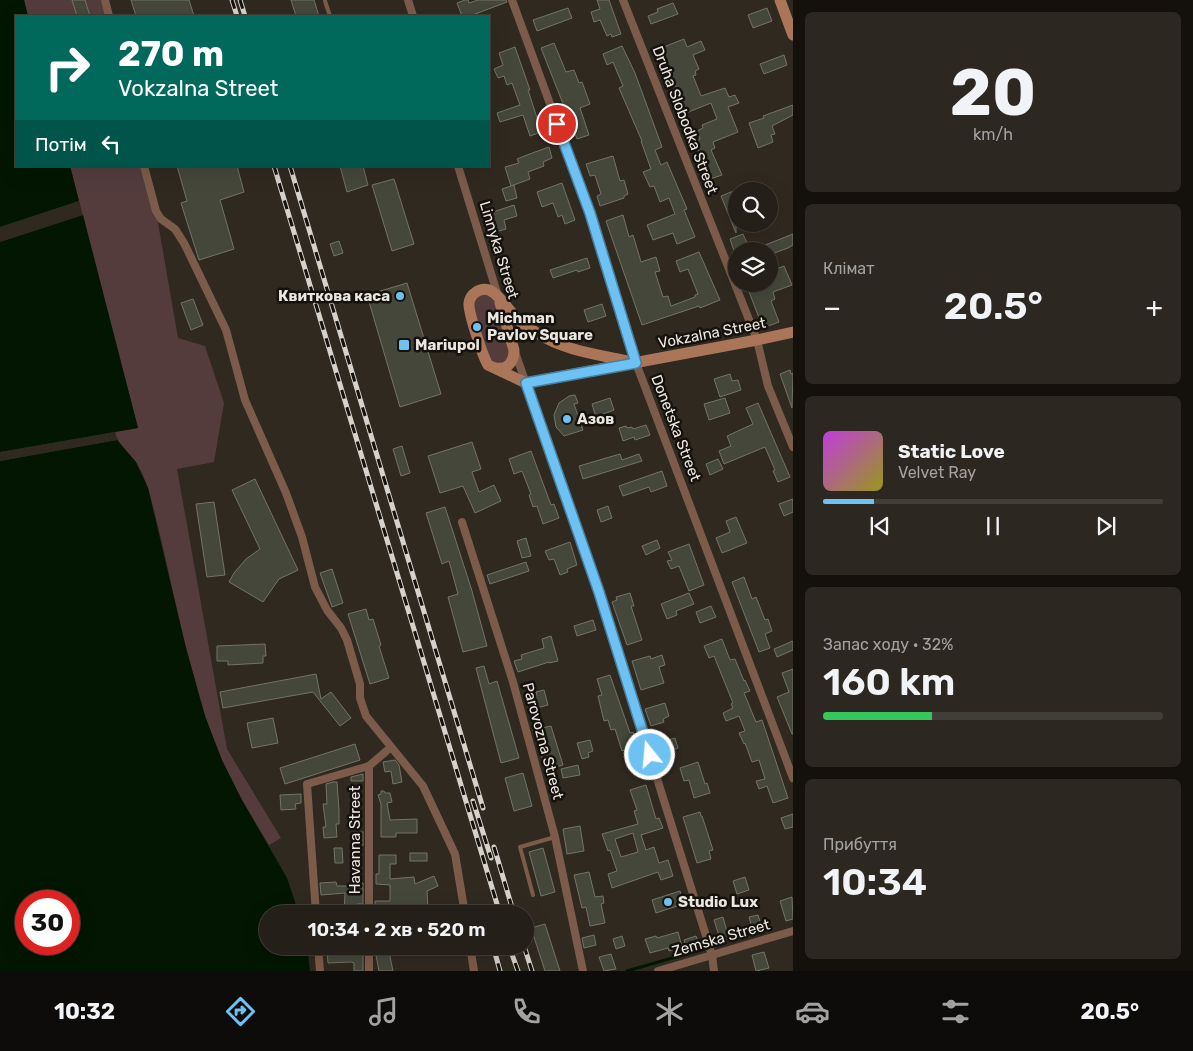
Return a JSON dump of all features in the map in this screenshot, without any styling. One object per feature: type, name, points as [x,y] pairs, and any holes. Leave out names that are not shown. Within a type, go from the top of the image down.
[{"type":"street","points":[[105,0],[108,15]]},
{"type":"street","points":[[408,0],[413,15]]},
{"type":"street","name":"Donetska Street","points":[[512,0],[590,213],[636,363],[793,778]]},
{"type":"street","name":"Druha Slobodka Street","points":[[623,0],[757,340],[768,386],[793,447]]},
{"type":"street","points":[[780,0],[793,35]]},
{"type":"street","points":[[144,167],[156,211],[162,219],[175,229],[184,243],[226,330],[246,400],[299,528],[315,587],[326,610],[341,628],[347,640],[359,679],[360,698],[366,716],[423,786],[455,854],[464,905]]},
{"type":"street","name":"Linnyka Street","points":[[458,167],[514,350],[599,592],[712,955],[714,971]]},
{"type":"street","points":[[494,286],[471,296],[469,308],[484,360],[488,365],[526,383]]},
{"type":"street","name":"Vokzalna Street","points":[[482,290],[494,293],[519,320],[550,341],[636,363]]},
{"type":"street","name":"Vokzalna Street","points":[[526,383],[793,332]]},
{"type":"street","points":[[494,368],[500,369],[511,363],[514,357],[514,350]]},
{"type":"street","name":"Parovozna Street","points":[[462,522],[513,682],[555,837],[583,971]]},
{"type":"street","points":[[315,905],[307,784],[369,766],[391,747]]},
{"type":"street","name":"Havanna Street","points":[[369,766],[369,905]]},
{"type":"street","name":"Zemska Street","points":[[658,971],[793,931]]},
{"type":"street","points":[[319,955],[320,971]]},
{"type":"street","points":[[369,955],[369,971]]},
{"type":"street","points":[[471,955],[474,971]]},
{"type":"lane","points":[[325,1],[330,15]]},
{"type":"lane","points":[[533,895],[520,847],[555,837]]},
{"type":"shaded area","points":[[0,0],[24,0],[28,15],[15,15],[15,167],[70,167],[79,201],[0,227]]},
{"type":"shaded area","points":[[24,0],[107,0],[111,15],[28,15]]},
{"type":"shaded area","points":[[70,167],[146,167],[153,194],[178,338],[205,346],[224,403],[214,462],[177,469],[227,749],[281,838],[269,845],[243,803],[221,759],[198,693],[189,660],[149,491],[145,479],[134,460],[120,444],[116,436],[115,432],[138,428]]},
{"type":"shaded area","points":[[83,215],[138,428],[0,452],[0,242]]},
{"type":"shaded area","points":[[485,292],[495,300],[510,351],[506,364],[490,362],[473,307],[474,298]]},
{"type":"shaded area","points":[[117,440],[136,462],[148,488],[185,644],[205,716],[222,760],[242,800],[287,878],[296,905],[259,905],[259,955],[308,955],[310,971],[0,971],[0,461]]},
{"type":"pier","points":[[79,201],[80,203],[0,229],[0,227]]},
{"type":"pier","points":[[82,213],[83,215],[0,242],[0,240]]},
{"type":"pier","points":[[115,432],[116,435],[0,455],[0,452]]},
{"type":"pier","points":[[116,438],[117,440],[0,461],[0,458]]},
{"type":"building","points":[[72,0],[85,0],[90,15],[77,15]]},
{"type":"building","points":[[131,0],[189,0],[194,15],[136,15]]},
{"type":"building","points":[[291,0],[314,0],[319,15],[296,15]]},
{"type":"building","points":[[465,0],[468,0],[469,3],[478,0],[506,0],[507,2],[473,15],[462,15],[457,3]]},
{"type":"building","points":[[597,0],[609,0],[621,34],[612,37],[611,34],[607,36],[600,20],[594,22],[591,12],[600,9]]},
{"type":"building","points":[[673,3],[678,14],[651,24],[648,16],[658,12],[657,9]]},
{"type":"building","points":[[568,8],[572,18],[537,31],[533,20]]},
{"type":"building","points":[[767,8],[772,21],[753,28],[748,15]]},
{"type":"building","points":[[684,39],[687,47],[701,41],[705,50],[693,55],[699,69],[695,71],[696,75],[693,76],[701,96],[725,88],[729,97],[735,95],[739,103],[728,107],[738,132],[713,142],[715,148],[711,150],[722,175],[710,179],[695,142],[700,139],[697,131],[703,128],[702,125],[717,119],[711,103],[686,113],[661,48]]},
{"type":"building","points":[[554,43],[566,72],[574,70],[579,83],[582,82],[590,104],[580,108],[589,135],[577,139],[541,48]]},
{"type":"building","points":[[622,46],[635,73],[662,147],[655,150],[661,165],[667,162],[687,209],[684,210],[695,237],[677,244],[673,233],[653,240],[647,225],[675,214],[669,198],[660,202],[654,186],[650,187],[643,172],[651,169],[642,141],[619,88],[623,86],[613,62],[607,65],[603,54]]},
{"type":"building","points":[[515,47],[530,90],[528,90],[538,121],[541,120],[544,131],[530,136],[523,115],[500,122],[497,113],[520,105],[512,83],[507,85],[504,76],[498,78],[494,69],[503,65],[499,53]]},
{"type":"building","points":[[784,55],[787,65],[764,74],[760,64]]},
{"type":"building","points":[[793,105],[793,115],[772,126],[775,134],[771,135],[773,142],[758,148],[749,123]]},
{"type":"building","points":[[549,147],[552,158],[543,162],[544,166],[528,172],[530,179],[511,186],[505,167],[519,163],[517,159]]},
{"type":"building","points":[[613,156],[620,181],[624,180],[628,194],[624,198],[600,206],[597,196],[601,194],[595,175],[590,176],[586,164]]},
{"type":"building","points":[[177,167],[237,167],[244,192],[220,200],[234,249],[199,260],[181,203],[187,201]]},
{"type":"building","points":[[340,167],[363,167],[368,185],[347,192]]},
{"type":"building","points":[[394,179],[414,244],[392,251],[372,185]]},
{"type":"building","points":[[562,183],[575,220],[565,224],[562,215],[558,217],[553,203],[542,207],[537,192]]},
{"type":"building","points":[[514,185],[517,198],[506,201],[502,189]]},
{"type":"building","points":[[728,193],[728,213],[721,196]]},
{"type":"building","points":[[514,205],[517,216],[504,220],[506,229],[495,232],[490,213]]},
{"type":"building","points":[[623,215],[629,237],[633,235],[641,262],[656,257],[660,271],[655,272],[663,297],[668,296],[671,306],[695,297],[698,294],[688,269],[680,272],[676,261],[699,252],[720,300],[700,308],[699,306],[642,325],[606,221]]},
{"type":"building","points":[[743,234],[746,242],[731,242],[730,239]]},
{"type":"building","points":[[793,234],[793,245],[788,248],[778,252],[778,242],[773,242]]},
{"type":"building","points":[[339,241],[343,253],[334,256],[330,244]]},
{"type":"building","points":[[587,258],[590,268],[553,278],[550,270]]},
{"type":"building","points":[[784,266],[792,285],[778,290],[778,268]]},
{"type":"building","points":[[407,283],[441,394],[400,407],[367,295]]},
{"type":"building","points":[[749,292],[773,292],[775,299],[771,301],[779,322],[763,328]]},
{"type":"building","points":[[193,299],[203,325],[191,330],[181,303]]},
{"type":"building","points":[[602,304],[606,316],[588,322],[584,310]]},
{"type":"building","points":[[790,370],[791,374],[793,373],[792,408],[780,374]]},
{"type":"building","points":[[730,374],[732,381],[738,380],[741,390],[720,397],[714,379]]},
{"type":"building","points":[[575,395],[578,403],[574,404],[583,430],[564,436],[556,427],[554,415],[559,403],[569,396]]},
{"type":"building","points":[[610,398],[614,410],[596,417],[592,404]]},
{"type":"building","points":[[725,398],[730,413],[709,420],[704,404]]},
{"type":"building","points":[[758,403],[790,477],[778,482],[765,447],[724,464],[719,451],[731,446],[727,436],[753,424],[746,408]]},
{"type":"building","points":[[646,425],[650,435],[635,440],[634,437],[623,441],[619,428],[626,426],[633,429]]},
{"type":"building","points":[[472,442],[481,469],[472,472],[479,492],[494,485],[501,501],[475,513],[463,486],[440,493],[428,456]]},
{"type":"building","points":[[402,446],[410,473],[401,476],[393,449]]},
{"type":"building","points":[[531,451],[551,505],[554,504],[559,518],[543,524],[537,506],[533,507],[529,495],[531,494],[522,471],[514,474],[509,459]]},
{"type":"building","points":[[620,454],[622,460],[639,454],[642,461],[583,479],[579,466]]},
{"type":"building","points":[[718,459],[723,469],[710,475],[706,464]]},
{"type":"building","points":[[662,471],[667,486],[651,492],[649,487],[623,496],[619,486]]},
{"type":"building","points":[[255,479],[298,570],[279,579],[263,602],[229,582],[246,559],[260,549],[232,490]]},
{"type":"building","points":[[793,499],[793,512],[784,516],[779,504]]},
{"type":"building","points":[[214,502],[225,575],[207,577],[196,504]]},
{"type":"building","points":[[608,506],[612,518],[601,522],[597,510]]},
{"type":"building","points":[[445,507],[472,591],[487,646],[463,652],[448,597],[458,594],[449,561],[442,564],[426,513]]},
{"type":"building","points":[[736,517],[747,543],[722,553],[716,538],[730,532],[726,521]]},
{"type":"building","points":[[526,538],[531,556],[522,558],[517,541]]},
{"type":"building","points":[[657,540],[660,548],[646,555],[642,546]]},
{"type":"building","points":[[570,542],[577,565],[567,569],[568,572],[560,575],[554,559],[549,560],[545,551]]},
{"type":"building","points":[[689,544],[704,585],[689,591],[679,566],[671,569],[667,561],[672,560],[668,552]]},
{"type":"building","points":[[526,562],[529,571],[490,584],[487,575]]},
{"type":"building","points":[[332,569],[343,603],[332,607],[320,573]]},
{"type":"building","points":[[744,577],[752,599],[756,597],[765,620],[768,619],[772,631],[765,634],[770,648],[759,652],[732,582]]},
{"type":"building","points":[[630,593],[634,606],[631,606],[642,640],[627,645],[612,602],[617,600],[616,597]]},
{"type":"building","points":[[689,593],[694,604],[676,611],[677,615],[667,619],[661,604]]},
{"type":"building","points":[[711,606],[716,617],[700,623],[696,612]]},
{"type":"building","points":[[366,609],[369,620],[373,619],[389,678],[370,684],[348,614]]},
{"type":"building","points":[[593,620],[596,630],[577,636],[574,626]]},
{"type":"building","points":[[551,636],[558,661],[518,672],[514,661],[522,659],[521,655],[544,648],[542,639]]},
{"type":"building","points":[[722,639],[730,660],[735,659],[750,691],[744,693],[756,722],[762,720],[788,798],[773,803],[767,786],[759,789],[756,781],[765,779],[759,760],[752,762],[739,733],[745,731],[739,716],[726,721],[723,713],[733,708],[731,704],[733,703],[714,656],[709,658],[704,646]]},
{"type":"building","points":[[793,641],[793,650],[777,657],[774,649]]},
{"type":"building","points":[[265,644],[266,656],[263,656],[263,663],[228,665],[228,661],[217,661],[217,646]]},
{"type":"building","points":[[662,655],[665,665],[659,667],[664,683],[641,690],[632,661],[650,656],[651,659]]},
{"type":"building","points":[[484,666],[489,684],[497,681],[519,758],[501,763],[476,668]]},
{"type":"building","points":[[793,669],[792,734],[777,697],[789,692],[782,673]]},
{"type":"building","points":[[316,674],[321,699],[331,692],[351,718],[340,726],[313,692],[223,708],[220,692]]},
{"type":"building","points":[[610,675],[630,733],[633,732],[637,746],[622,751],[615,729],[611,730],[608,720],[604,721],[598,696],[602,695],[597,679]]},
{"type":"building","points":[[544,690],[548,705],[529,710],[526,700],[537,696],[536,692]]},
{"type":"building","points":[[665,703],[669,716],[663,719],[664,722],[651,726],[645,709]]},
{"type":"building","points":[[273,718],[278,743],[252,748],[247,723]]},
{"type":"building","points":[[551,726],[563,765],[546,770],[533,730]]},
{"type":"building","points":[[675,738],[678,748],[661,754],[657,743]]},
{"type":"building","points":[[590,740],[593,751],[588,753],[589,757],[582,759],[577,743]]},
{"type":"building","points":[[355,744],[360,760],[285,784],[280,768]]},
{"type":"building","points":[[395,760],[399,765],[402,782],[393,784],[391,771],[385,772],[383,762]]},
{"type":"building","points":[[698,762],[710,793],[694,798],[689,780],[684,781],[680,768]]},
{"type":"building","points":[[578,765],[580,775],[563,778],[561,769]]},
{"type":"building","points":[[523,773],[532,806],[514,811],[505,778]]},
{"type":"building","points":[[363,774],[363,781],[351,781],[351,777]]},
{"type":"building","points":[[337,782],[339,824],[336,824],[337,837],[324,838],[323,827],[326,827],[323,804],[327,804],[326,784]]},
{"type":"building","points":[[646,785],[656,819],[659,818],[663,828],[641,835],[646,850],[654,847],[659,863],[668,860],[673,876],[661,880],[658,872],[612,888],[608,874],[617,871],[602,834],[638,824],[634,811],[637,810],[630,790]],"holes":[[[633,833],[638,852],[621,857],[615,839]]]},
{"type":"building","points":[[381,791],[390,793],[392,802],[387,803],[390,820],[417,819],[417,833],[396,833],[396,837],[381,837],[381,804],[378,795],[381,794]]},
{"type":"building","points":[[301,794],[301,803],[295,804],[296,809],[281,810],[280,795]]},
{"type":"building","points":[[700,812],[713,850],[709,851],[711,859],[697,863],[683,817]]},
{"type":"building","points":[[793,814],[793,827],[785,829],[781,818]]},
{"type":"building","points":[[580,826],[584,851],[567,854],[563,829]]},
{"type":"building","points":[[353,832],[363,832],[363,845],[353,845]]},
{"type":"building","points":[[334,848],[342,848],[343,863],[335,863]]},
{"type":"building","points":[[543,848],[555,892],[541,896],[529,852]]},
{"type":"building","points":[[410,853],[427,853],[427,861],[410,861]]},
{"type":"building","points":[[379,855],[396,855],[396,864],[390,864],[390,879],[414,877],[415,884],[434,876],[438,886],[427,891],[428,905],[375,905],[375,901],[390,901],[390,885],[376,884],[376,874],[379,874]]},
{"type":"building","points":[[589,872],[595,897],[603,896],[604,903],[601,904],[605,923],[590,926],[586,907],[582,908],[574,875]]},
{"type":"building","points":[[745,877],[749,890],[737,894],[733,881]]},
{"type":"building","points":[[336,882],[337,886],[354,886],[354,883],[363,883],[363,904],[344,905],[345,893],[321,895],[320,883]]},
{"type":"building","points":[[680,891],[683,904],[656,913],[652,900]]},
{"type":"building","points":[[792,897],[793,919],[786,921],[780,901]]},
{"type":"building","points":[[758,915],[762,928],[753,931],[749,917]]},
{"type":"building","points":[[723,917],[729,939],[721,942],[714,920]]},
{"type":"building","points":[[545,924],[560,971],[545,971],[534,937],[534,927]]},
{"type":"building","points":[[678,932],[682,947],[669,951],[668,948],[650,953],[645,939],[656,936],[657,938]]},
{"type":"building","points":[[594,935],[596,945],[584,948],[582,938]]},
{"type":"building","points":[[622,936],[625,946],[616,949],[613,939]]},
{"type":"building","points":[[696,936],[699,945],[687,949],[684,940]]},
{"type":"building","points":[[764,952],[769,968],[756,971],[752,955]]},
{"type":"building","points":[[611,954],[616,969],[604,971],[599,957]]},
{"type":"building","points":[[327,955],[363,955],[363,971],[354,971],[354,963],[351,962],[328,963]]},
{"type":"building","points":[[376,955],[390,955],[393,971],[379,971]]},
{"type":"waterway","points":[[627,971],[704,949]]},
{"type":"railway","points":[[232,0],[237,15]]},
{"type":"railway","points":[[240,0],[245,15]]},
{"type":"railway","points":[[274,167],[497,905]]},
{"type":"railway","points":[[290,167],[483,808]]},
{"type":"railway","points":[[473,801],[491,858]]},
{"type":"railway","points":[[494,847],[511,905]]},
{"type":"railway","points":[[496,955],[500,971]]},
{"type":"railway","points":[[512,955],[518,971]]},
{"type":"railway","points":[[527,955],[532,971]]},
{"type":"place","name":"Квиткова каса","points":[[400,296]]},
{"type":"place","name":"Michman Pavlov Square","points":[[477,327]]},
{"type":"place","name":"Mariupol","points":[[404,345]]},
{"type":"place","name":"Азов","points":[[567,419]]},
{"type":"place","name":"Studio Lux","points":[[668,902]]},
{"type":"route","points":[[557,124],[590,213],[636,363],[526,383],[599,592],[650,755]]}]
